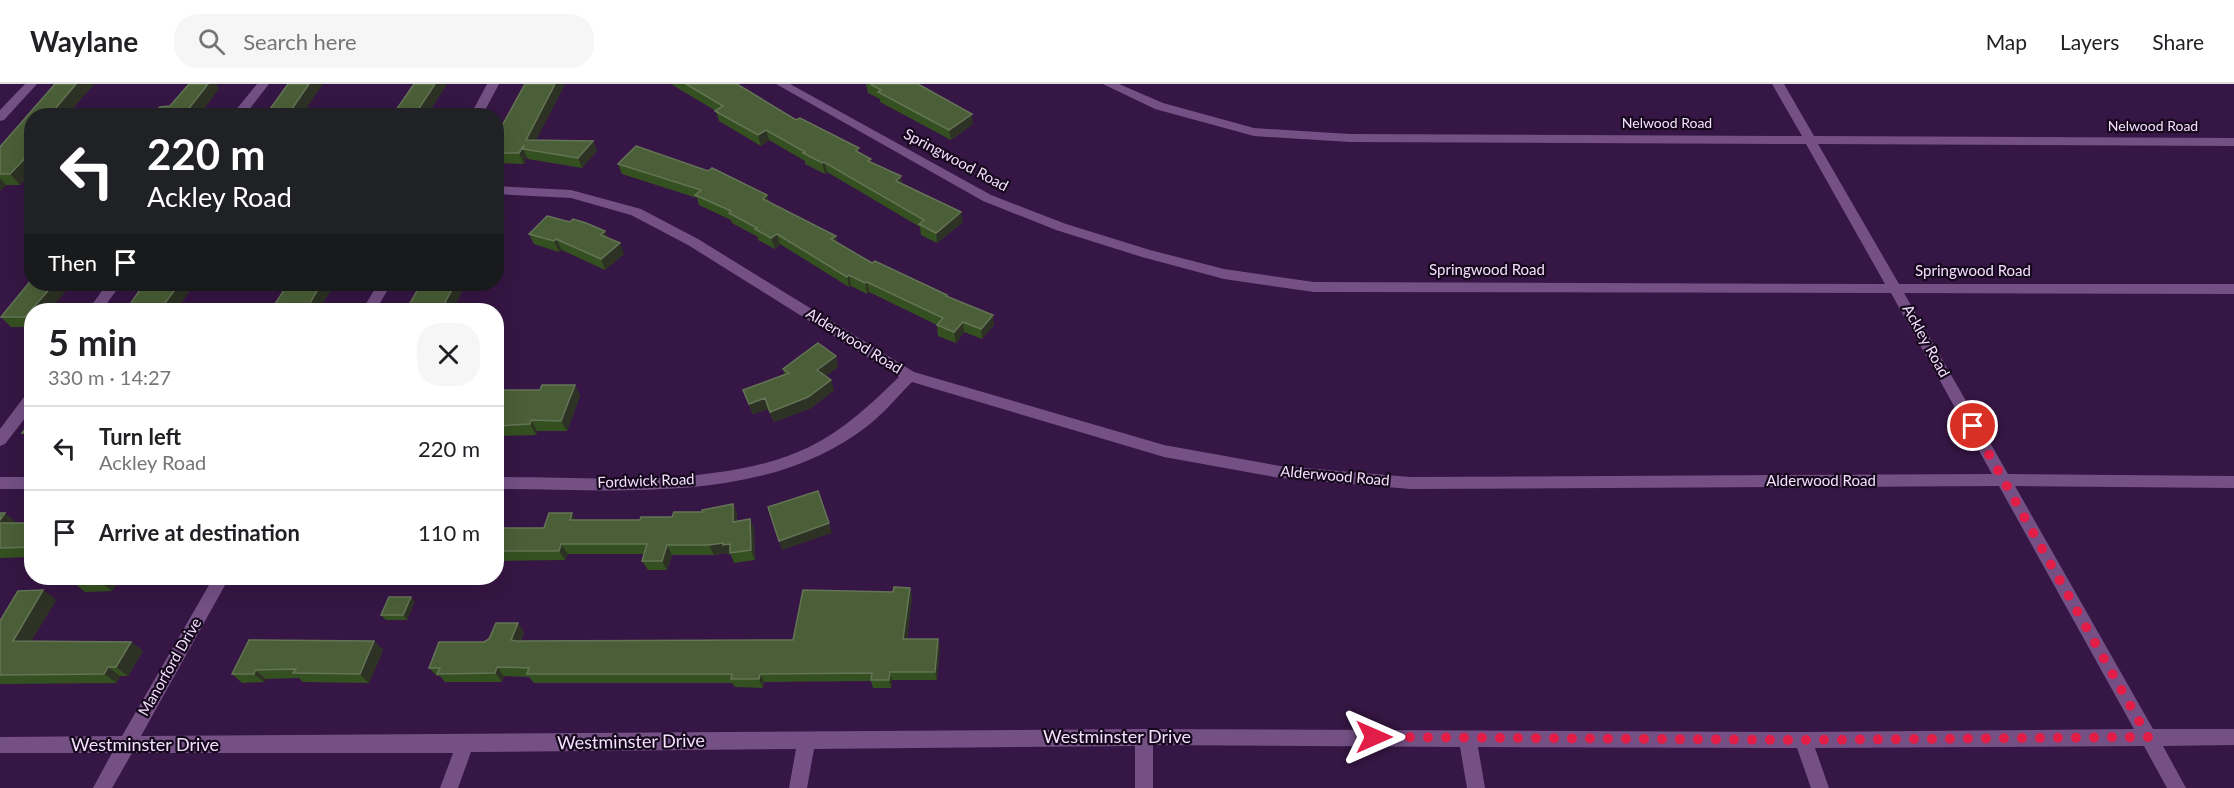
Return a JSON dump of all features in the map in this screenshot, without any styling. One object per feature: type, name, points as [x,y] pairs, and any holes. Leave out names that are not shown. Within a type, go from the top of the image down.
[{"type":"street","points":[[0,117],[31,84]]},
{"type":"street","points":[[244,108],[263,84]]},
{"type":"street","points":[[480,108],[493,84]]},
{"type":"street","name":"Springwood Road","points":[[782,84],[987,198],[1061,227],[1147,254],[1224,274],[1314,287],[1895,287],[2234,290]]},
{"type":"street","name":"Nelwood Road","points":[[1109,84],[1159,106],[1254,132],[1350,138],[1810,138],[2234,142]]},
{"type":"street","name":"Ackley Road","points":[[1778,84],[2177,788]]},
{"type":"street","name":"Alderwood Road","points":[[504,190],[571,194],[636,212],[693,243],[909,376],[1164,450],[1280,472],[1410,483],[2004,480],[2234,482]]},
{"type":"street","name":"Fordwick Road","points":[[504,483],[683,483],[754,472],[814,451],[864,420],[909,376]]},
{"type":"street","points":[[0,440],[24,408]]},
{"type":"street","points":[[0,483],[24,483]]},
{"type":"street","name":"Manorford Drive","points":[[102,788],[217,585]]},
{"type":"street","points":[[1144,736],[1144,788]]},
{"type":"street","name":"Westminster Drive","points":[[0,745],[465,744],[1144,736],[1803,740],[2234,737]]},
{"type":"street","points":[[1467,738],[1476,788]]},
{"type":"street","points":[[1803,740],[1820,788]]},
{"type":"street","points":[[798,788],[807,741]]},
{"type":"street","points":[[449,788],[465,744]]},
{"type":"building","points":[[55,84],[76,84],[56,108],[34,108]]},
{"type":"building","points":[[189,84],[208,84],[189,108],[159,108],[170,106]]},
{"type":"building","points":[[288,84],[309,84],[292,108],[271,108]]},
{"type":"building","points":[[414,84],[435,84],[419,108],[398,108]]},
{"type":"building","points":[[525,84],[555,84],[526,140],[593,141],[578,158],[523,149],[524,145],[519,153],[504,153],[504,122]]},
{"type":"building","points":[[686,84],[737,84],[796,120],[800,118],[859,148],[856,151],[871,159],[868,161],[901,176],[896,181],[961,212],[936,233],[919,224],[924,220],[824,162],[803,153],[805,152],[766,130],[758,135],[715,111],[723,106]]},
{"type":"building","points":[[870,84],[918,84],[972,114],[949,130],[878,92],[881,90]]},
{"type":"building","points":[[24,120],[24,159],[10,174],[0,174],[0,147]]},
{"type":"building","points":[[636,146],[708,171],[712,168],[767,195],[763,199],[836,236],[831,239],[872,263],[875,261],[946,296],[993,315],[981,329],[963,322],[954,332],[937,325],[943,318],[867,282],[849,275],[847,277],[777,234],[771,238],[729,213],[731,211],[695,195],[701,190],[618,164]]},
{"type":"building","points":[[547,216],[570,222],[573,219],[586,223],[605,231],[601,235],[620,243],[601,259],[556,239],[554,241],[529,234]]},
{"type":"building","points":[[24,289],[24,291],[48,291],[37,303],[24,303],[24,317],[1,317]]},
{"type":"building","points":[[139,291],[174,291],[165,303],[131,303]]},
{"type":"building","points":[[283,291],[317,291],[310,303],[276,303]]},
{"type":"building","points":[[417,291],[451,291],[445,303],[410,303]]},
{"type":"building","points":[[818,343],[836,356],[817,370],[831,380],[808,397],[770,412],[765,398],[749,404],[743,390],[789,373],[783,369]]},
{"type":"building","points":[[542,385],[575,385],[561,421],[531,420],[530,424],[504,426],[504,390],[540,390]]},
{"type":"building","points":[[818,491],[829,523],[779,541],[768,507]]},
{"type":"building","points":[[733,504],[733,522],[750,519],[751,550],[730,553],[730,544],[723,545],[723,543],[667,545],[662,561],[642,561],[647,544],[561,544],[559,551],[504,551],[504,528],[544,528],[549,513],[572,513],[570,520],[640,520],[641,517],[672,517],[674,512],[702,512],[702,510]]},
{"type":"building","points":[[0,523],[24,523],[24,547],[0,548]]},
{"type":"building","points":[[894,587],[910,588],[903,639],[938,639],[935,672],[890,672],[889,680],[871,680],[872,673],[760,674],[759,679],[731,679],[732,674],[527,674],[529,668],[497,667],[495,673],[437,674],[440,668],[429,668],[439,642],[484,642],[489,639],[496,623],[518,623],[511,640],[516,641],[793,640],[803,590],[893,592]]},
{"type":"building","points":[[43,590],[13,641],[131,642],[116,667],[108,667],[104,674],[0,675],[0,621],[18,591]]},
{"type":"building","points":[[389,597],[411,597],[403,615],[381,615]]},
{"type":"building","points":[[249,640],[374,641],[360,674],[293,673],[296,669],[255,670],[254,674],[232,674]]},
{"type":"route","points":[[1374,737],[1803,740],[2148,737],[1973,426]]}]
